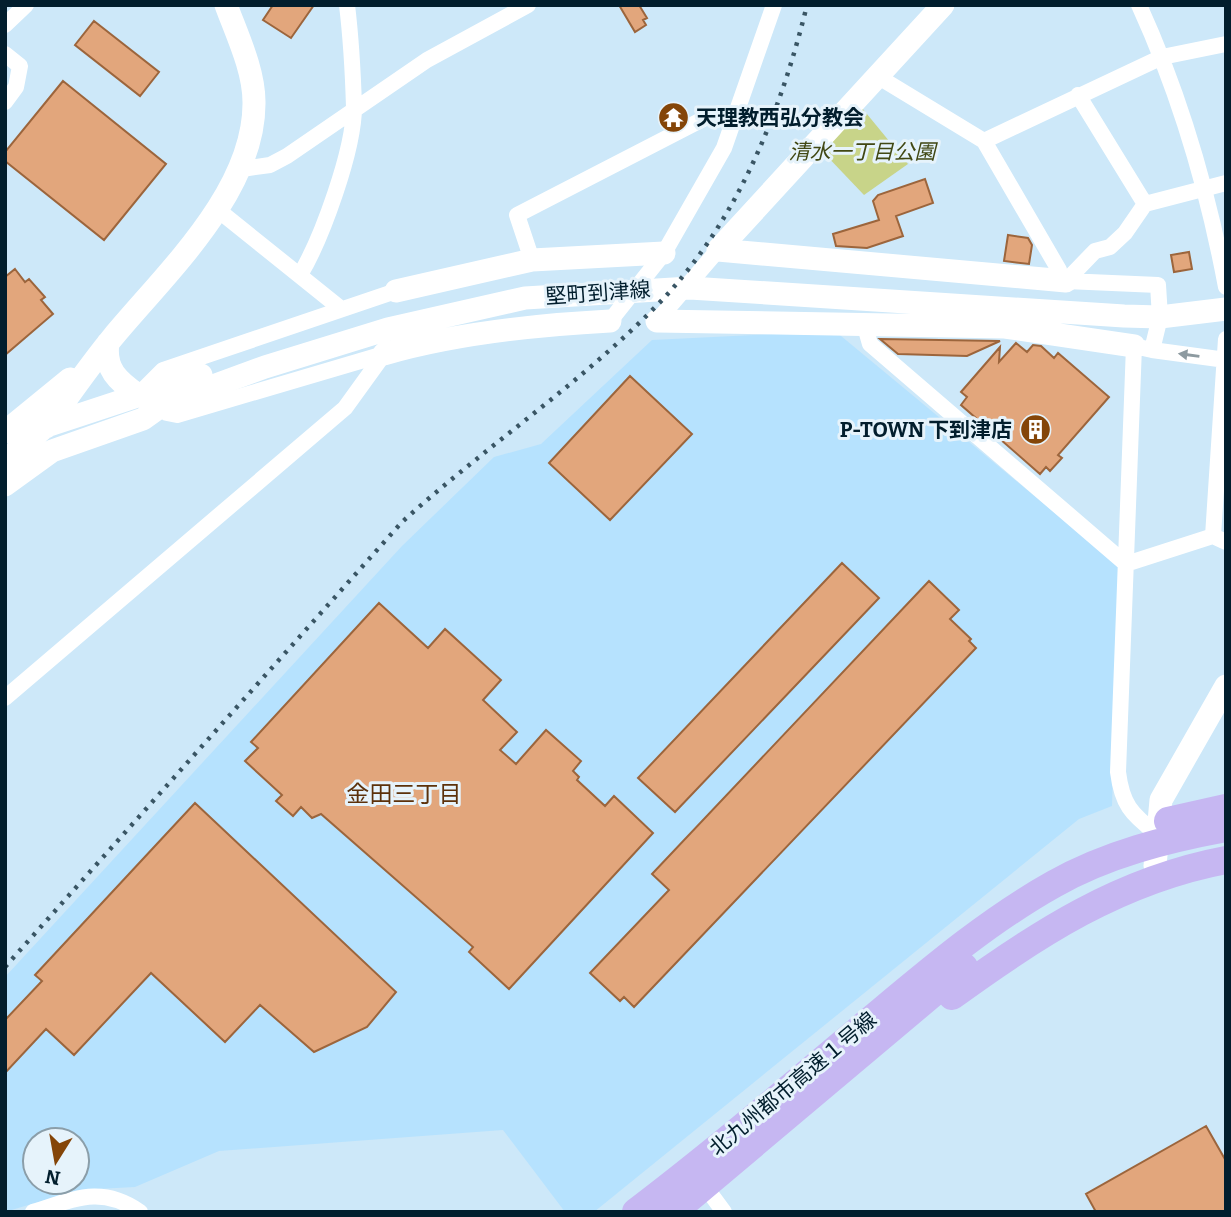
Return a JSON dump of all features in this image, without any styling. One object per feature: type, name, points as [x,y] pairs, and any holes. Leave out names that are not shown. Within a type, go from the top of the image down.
[{"type":"highway","points":[[810,1098],[957,973],[1023,924],[1091,886],[1159,859],[1224,824]]},
{"type":"highway","name":"北九州都市高速１号線","points":[[636,1212],[679,1203],[947,946],[993,907],[1058,864],[1133,831],[1224,824]]},
{"type":"highway","points":[[810,1098],[1006,957],[1080,910],[1159,876],[1226,860]]},
{"type":"highway","name":"北九州都市高速１号線","points":[[646,1212],[679,1203],[810,1098]]},
{"type":"street","points":[[5,25],[26,5]]},
{"type":"street","points":[[25,439],[218,210],[242,169],[250,144],[254,100],[242,47],[226,5]]},
{"type":"street","points":[[300,275],[313,253],[328,215],[354,108],[347,5]]},
{"type":"street","points":[[242,169],[270,165],[287,156],[427,60],[527,5]]},
{"type":"street","points":[[657,321],[943,5]]},
{"type":"street","points":[[1139,5],[1163,57],[1204,188],[1226,287]]},
{"type":"street","points":[[25,439],[144,407],[164,404],[167,413],[177,415],[413,345],[552,324],[610,321],[664,253],[724,148],[769,6]]},
{"type":"street","points":[[984,141],[1078,94],[1163,57],[1226,44]]},
{"type":"street","points":[[5,54],[20,66],[16,87],[5,102]]},
{"type":"street","points":[[877,76],[984,141],[987,151],[1063,281]]},
{"type":"street","points":[[1078,94],[1145,204]]},
{"type":"street","points":[[531,260],[517,215],[709,116]]},
{"type":"street","points":[[1063,281],[1095,251],[1110,247],[1125,233],[1145,204],[1226,183]]},
{"type":"street","points":[[218,210],[340,308]]},
{"type":"street","points":[[719,250],[1063,281],[1158,285],[1160,310],[1143,348],[1126,564],[1118,772],[1120,791],[1132,815],[1156,833]]},
{"type":"street","points":[[108,343],[107,358],[112,373],[138,395],[163,370],[396,291],[531,260],[664,253]]},
{"type":"street","name":"堅町到津線","points":[[5,485],[52,451],[143,419],[164,404],[263,361],[385,317],[523,286],[693,274],[1160,310],[1226,309]]},
{"type":"street","name":"堅町到津線","points":[[1160,310],[1226,295]]},
{"type":"street","points":[[657,321],[1005,327],[1225,360]]},
{"type":"street","points":[[864,323],[870,344],[1126,564]]},
{"type":"street","points":[[1126,564],[1219,539],[1226,339]]},
{"type":"street","points":[[5,477],[25,439],[72,377],[108,343]]},
{"type":"street","points":[[5,698],[345,408],[384,354]]},
{"type":"street","name":"堅町到津線","points":[[25,439],[138,395],[263,361]]},
{"type":"street","points":[[25,439],[72,377]]},
{"type":"street","points":[[1155,866],[1161,800],[1226,686]]},
{"type":"street","points":[[646,1212],[941,968],[1044,894],[1156,833],[1224,824],[1221,795],[1226,794]]},
{"type":"street","points":[[679,1203],[710,1193],[976,968],[1059,911],[1155,866],[1226,852]]},
{"type":"street","points":[[710,1193],[724,1212]]},
{"type":"street","points":[[33,1212],[98,1194],[125,1202],[140,1212]]},
{"type":"shaded area","points":[[835,331],[1119,566],[1112,806],[1079,819],[594,1212],[565,1212],[503,1130],[219,1151],[135,1187],[91,1189],[91,1126],[21,1126],[21,1196],[58,1196],[5,1212],[5,977],[402,546],[494,457],[541,444],[652,340]]},
{"type":"green space","name":"清水一丁目公園","points":[[862,108],[908,164],[864,195],[823,152]]},
{"type":"building","points":[[273,5],[314,5],[291,38],[263,20]]},
{"type":"building","points":[[619,5],[639,5],[647,18],[643,20],[646,25],[635,32]]},
{"type":"building","points":[[94,21],[159,72],[140,96],[75,45]]},
{"type":"building","points":[[63,81],[166,164],[104,240],[5,161],[5,152]]},
{"type":"building","points":[[925,179],[933,203],[896,216],[903,236],[867,248],[836,246],[833,234],[879,220],[873,201],[878,195]]},
{"type":"building","points":[[1008,235],[1028,238],[1032,245],[1029,264],[1004,261]]},
{"type":"building","points":[[1189,252],[1192,269],[1174,272],[1171,255]]},
{"type":"building","points":[[15,269],[25,282],[29,279],[45,297],[41,300],[53,314],[5,355],[5,277]]},
{"type":"building","points":[[880,339],[1000,341],[967,356],[898,354]]},
{"type":"building","name":"P-TOWN 下到津店","points":[[1016,343],[1027,352],[1033,345],[1041,346],[1054,358],[1058,353],[1109,397],[1058,455],[1062,458],[1050,471],[1046,467],[1040,474],[961,405],[967,397],[961,392],[1000,347],[999,362]]},
{"type":"building","points":[[630,376],[692,434],[610,520],[549,463]]},
{"type":"building","points":[[842,563],[879,598],[675,812],[638,778]]},
{"type":"building","points":[[929,581],[959,610],[950,619],[971,639],[969,641],[976,648],[634,1007],[624,997],[620,1001],[590,973],[669,890],[652,874]]},
{"type":"building","points":[[379,603],[428,648],[445,629],[501,680],[483,700],[517,732],[500,750],[516,764],[546,730],[581,761],[573,771],[579,777],[577,780],[605,806],[614,796],[653,833],[509,989],[469,952],[473,947],[321,814],[312,818],[301,807],[293,816],[276,801],[282,795],[245,761],[258,748],[251,742]]},
{"type":"building","points":[[195,803],[396,992],[367,1027],[314,1052],[260,1005],[225,1042],[151,973],[74,1055],[46,1029],[5,1073],[5,1020],[42,981],[35,975]]},
{"type":"building","points":[[1206,1126],[1226,1161],[1226,1212],[1096,1212],[1086,1194]]},
{"type":"railway","points":[[5,967],[402,522],[602,357],[664,298],[691,267],[735,198],[754,161],[784,84],[807,5]]},
{"type":"place","name":"天理教西弘分教会","points":[[673,118]]},
{"type":"place","name":"P-TOWN 下到津店","points":[[1035,430]]},
{"type":"district","name":"金田三丁目","points":[[404,794]]}]
